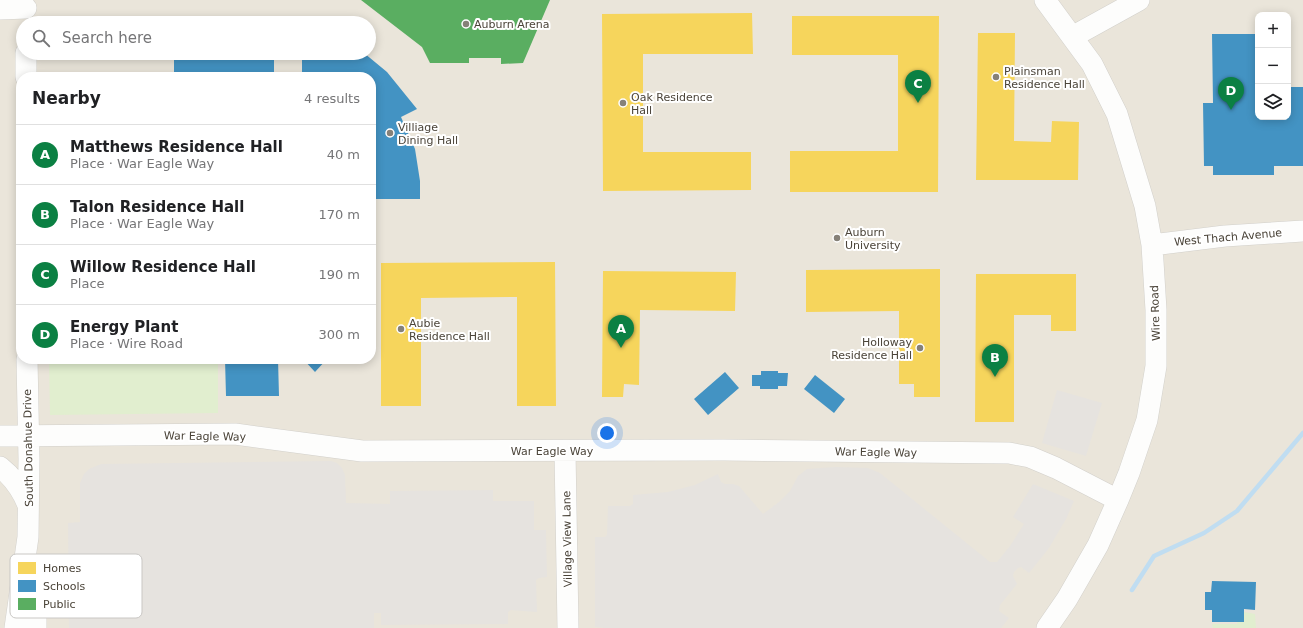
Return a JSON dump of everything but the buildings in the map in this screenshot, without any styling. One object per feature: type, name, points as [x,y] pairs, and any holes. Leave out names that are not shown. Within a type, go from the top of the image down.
[{"type":"street","name":"Wire Road","points":[[1045,0],[1092,64],[1117,114],[1145,206],[1152,245],[1156,310],[1156,366],[1147,420],[1129,473],[1098,545],[1067,599],[1047,628]]},
{"type":"street","points":[[1072,37],[1139,0]]},
{"type":"street","points":[[0,9],[26,10]]},
{"type":"street","points":[[26,60],[26,72]]},
{"type":"street","name":"West Thach Avenue","points":[[1152,245],[1225,236],[1303,231]]},
{"type":"street","name":"South Donahue Drive","points":[[26,554],[29,509],[28,364]]},
{"type":"street","name":"War Eagle Way","points":[[0,436],[235,434],[362,451],[724,450],[1009,453],[1030,457],[1056,468],[1118,500]]},
{"type":"street","name":"Village View Lane","points":[[565,451],[568,628]]},
{"type":"street","points":[[0,467],[16,482],[24,494],[29,509]]},
{"type":"street","name":"South Donahue Drive","points":[[28,537],[30,554]]},
{"type":"street","name":"South Donahue Drive","points":[[15,628],[16,618]]},
{"type":"shaded area","name":"Auburn University","points":[[0,0],[1303,0],[1303,628],[0,628]]},
{"type":"shaded area","points":[[1057,390],[1102,403],[1086,456],[1042,443]]},
{"type":"shaded area","points":[[331,461],[337,463],[342,468],[345,475],[346,503],[390,504],[390,491],[493,490],[493,501],[534,501],[534,530],[546,530],[547,577],[536,580],[537,612],[511,610],[508,612],[508,624],[381,625],[381,613],[374,613],[374,628],[69,628],[69,618],[142,618],[142,554],[68,554],[68,523],[80,522],[80,483],[84,474],[89,469],[101,464]]},
{"type":"shaded area","points":[[835,467],[868,468],[880,473],[990,562],[997,562],[1010,546],[1024,524],[1013,517],[1033,484],[1074,501],[1066,519],[1049,548],[1029,573],[1021,567],[1014,572],[1013,576],[1017,584],[1000,605],[999,611],[1009,618],[1001,628],[595,627],[595,537],[605,537],[607,535],[608,506],[630,506],[633,504],[633,495],[668,492],[695,485],[718,474],[721,482],[739,486],[763,514],[779,502],[790,491],[798,476],[807,469]]},
{"type":"green space","points":[[49,364],[218,364],[218,413],[50,415]]},
{"type":"green space","points":[[1239,611],[1255,614],[1256,628],[1213,628],[1212,624],[1237,624]]},
{"type":"waterway","points":[[1132,590],[1154,556],[1204,533],[1237,511],[1303,433]]},
{"type":"place","name":"Auburn Arena","points":[[466,24]]},
{"type":"place","name":"Plainsman Residence Hall","points":[[996,77]]},
{"type":"place","name":"Oak Residence Hall","points":[[623,103]]},
{"type":"place","name":"Willow Residence Hall","points":[[918,103]]},
{"type":"place","name":"Energy Plant","points":[[1231,110]]},
{"type":"place","name":"Villiage Dining Hall","points":[[390,133]]},
{"type":"place","name":"Auburn University","points":[[837,238]]},
{"type":"place","name":"Aubie Residence Hall","points":[[401,329]]},
{"type":"place","name":"Matthews Residence Hall","points":[[621,348]]},
{"type":"place","name":"Holloway Residence Hall","points":[[920,348]]},
{"type":"place","name":"Talon Residence Hall","points":[[995,377]]}]
